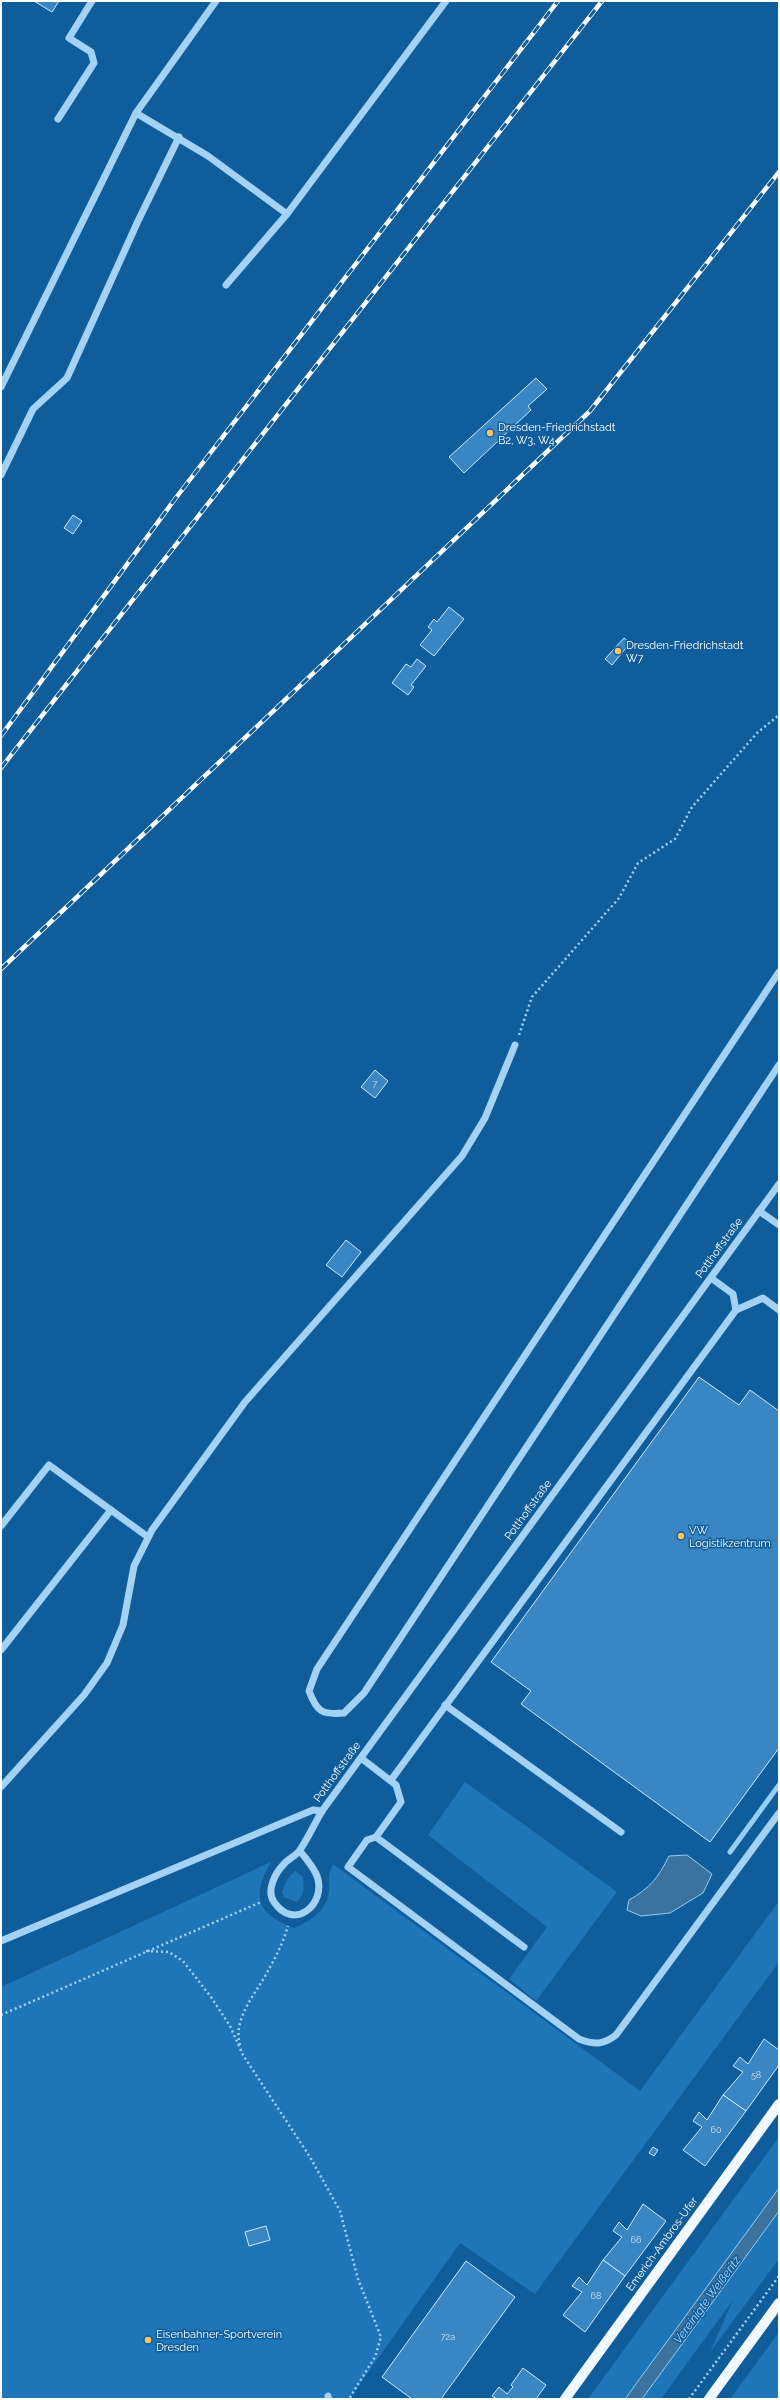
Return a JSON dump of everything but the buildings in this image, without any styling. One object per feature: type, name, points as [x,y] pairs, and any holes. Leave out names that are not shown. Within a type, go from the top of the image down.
[{"type":"main road","name":"Emerich-Ambros-Ufer","points":[[565,2399],[779,2104]]},
{"type":"main road","points":[[709,2399],[779,2303]]},
{"type":"street","points":[[58,119],[94,63],[91,52],[69,38],[92,1]]},
{"type":"street","points":[[1,387],[136,113],[216,1]]},
{"type":"street","points":[[226,285],[286,214],[446,1]]},
{"type":"street","points":[[136,113],[208,156],[286,214]]},
{"type":"street","points":[[1,475],[33,409],[67,378],[138,220],[179,138]]},
{"type":"street","points":[[779,972],[317,1669],[309,1691],[315,1707],[328,1714],[344,1713],[364,1693],[779,1065]]},
{"type":"street","points":[[1,1788],[84,1694],[107,1663],[124,1625],[134,1566],[148,1537],[245,1402],[462,1156],[485,1118],[515,1045]]},
{"type":"street","name":"Potthoffstraße","points":[[271,1898],[272,1881],[283,1864],[300,1851],[322,1810],[779,1184]]},
{"type":"street","points":[[759,1211],[779,1225]]},
{"type":"street","points":[[711,1278],[733,1294],[736,1310]]},
{"type":"street","points":[[391,1780],[736,1310],[763,1298],[779,1310]]},
{"type":"street","points":[[1,1526],[49,1465],[148,1537]]},
{"type":"street","points":[[1,1650],[111,1510]]},
{"type":"street","points":[[445,1706],[621,1832]]},
{"type":"street","points":[[361,1758],[396,1784],[401,1802],[376,1837],[367,1840],[348,1867],[579,2039],[592,2044],[606,2043],[616,2034],[779,1813]]},
{"type":"street","points":[[1,1941],[313,1810],[322,1810]]},
{"type":"street","points":[[376,1837],[524,1947]]},
{"type":"street","points":[[271,1898],[280,1911],[291,1916],[304,1913],[313,1905],[319,1892],[317,1877],[310,1863],[300,1851]]},
{"type":"path","points":[[515,1045],[532,997],[619,898],[638,862],[675,839],[692,807],[757,733],[779,715]]},
{"type":"path","points":[[1,2015],[271,1898]]},
{"type":"path","points":[[243,2055],[239,2041],[239,2029],[244,2014],[270,1968],[291,1916]]},
{"type":"path","points":[[146,1951],[169,1952],[183,1961],[212,1996],[230,2026],[243,2055],[310,2157],[340,2211],[358,2279],[381,2337],[375,2357],[349,2399]]},
{"type":"path","points":[[689,2399],[779,2276]]},
{"type":"shaded area","points":[[465,1782],[617,1892],[536,2001],[509,1979],[547,1927],[428,1835]]},
{"type":"shaded area","points":[[271,1862],[261,1885],[260,1894],[261,1902],[271,1916],[294,1928],[317,1914],[328,1898],[329,1875],[333,1864],[640,2091],[779,1901],[779,1962],[535,2294],[460,2243],[352,2395],[352,2399],[1,2399],[1,1987]]},
{"type":"shaded area","points":[[295,1871],[303,1877],[304,1884],[301,1897],[296,1902],[284,1897],[282,1891],[288,1878]]},
{"type":"shaded area","points":[[779,2137],[779,2188],[625,2399],[588,2399]]},
{"type":"shaded area","points":[[779,2211],[779,2259],[710,2352],[733,2300],[661,2399],[642,2399]]},
{"type":"shaded area","points":[[779,2332],[779,2399],[730,2399]]},
{"type":"water","points":[[687,1855],[712,1874],[703,1893],[670,1913],[641,1916],[627,1910],[629,1900],[653,1882],[669,1856]]},
{"type":"water","name":"Vereinigte Weißeritz","points":[[779,2188],[779,2211],[642,2399],[625,2399]]},
{"type":"waterway","points":[[730,1852],[779,1785]]},
{"type":"railway","points":[[1,736],[175,499],[558,1]]},
{"type":"railway","points":[[1,768],[602,1]]},
{"type":"railway","points":[[1,969],[590,411],[779,172]]},
{"type":"place","name":"Dresden-Friedrichstadt B2, W3, W4","points":[[490,433]]},
{"type":"place","name":"Dresden-Friedrichstadt W7","points":[[618,651]]},
{"type":"place","name":"VW Logistikzentrum","points":[[681,1536]]},
{"type":"place","name":"Eisenbahner-Sportverein Dresden","points":[[148,2340]]}]
